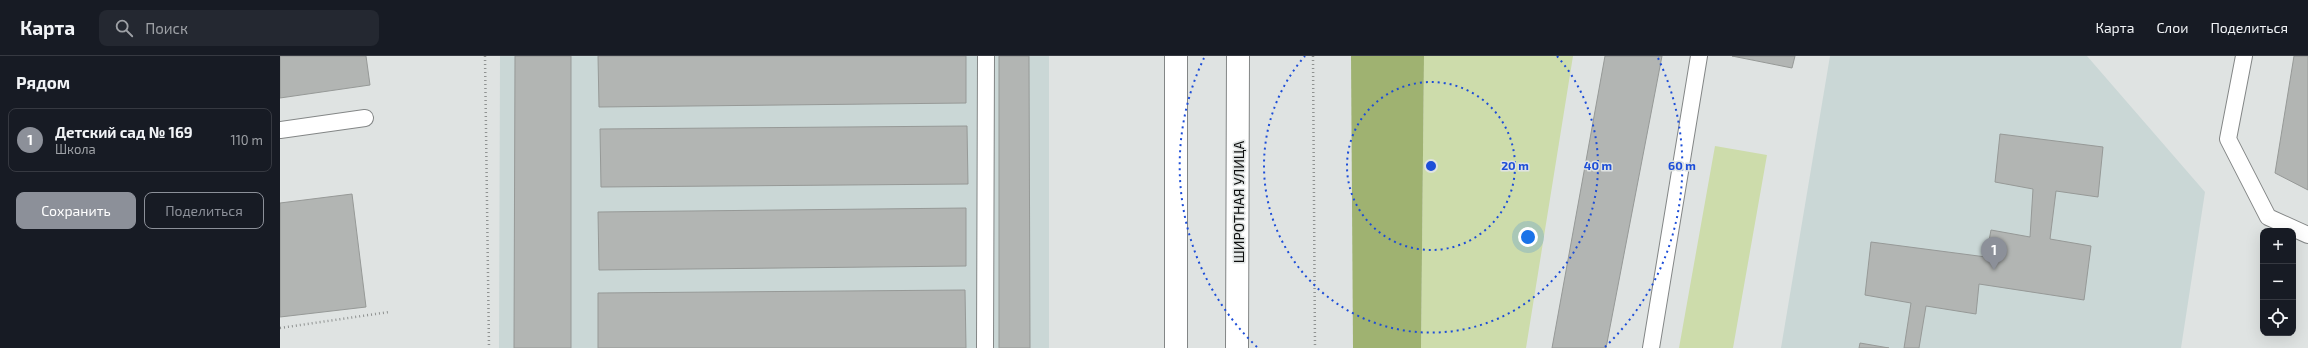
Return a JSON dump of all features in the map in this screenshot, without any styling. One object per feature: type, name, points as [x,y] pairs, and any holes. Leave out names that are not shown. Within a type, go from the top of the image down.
[{"type":"main road","points":[[1176,56],[1176,348]]},
{"type":"main road","name":"ШИРОТНАЯ УЛИЦА","points":[[1237,348],[1238,56]]},
{"type":"lane","points":[[985,348],[986,56]]},
{"type":"lane","points":[[1651,348],[1699,56]]},
{"type":"lane","points":[[2244,56],[2228,139],[2268,217],[2308,235]]},
{"type":"lane","points":[[280,130],[365,118]]},
{"type":"path","points":[[485,56],[489,348]]},
{"type":"path","points":[[1313,56],[1315,348]]},
{"type":"path","points":[[280,328],[389,312]]},
{"type":"shaded area","points":[[500,56],[1049,56],[1049,348],[499,348]]},
{"type":"shaded area","points":[[1830,56],[2087,56],[2205,192],[2181,348],[1781,348]]},
{"type":"green space","points":[[1351,56],[1424,56],[1421,348],[1353,348]]},
{"type":"green space","points":[[1424,56],[1573,56],[1526,348],[1421,348]]},
{"type":"green space","points":[[1715,146],[1767,155],[1733,348],[1679,348]]},
{"type":"building","points":[[280,56],[366,56],[370,85],[280,98]]},
{"type":"building","points":[[515,56],[571,56],[571,348],[514,348]]},
{"type":"building","points":[[598,56],[966,56],[966,103],[599,107]]},
{"type":"building","points":[[999,56],[1029,56],[1030,348],[999,348]]},
{"type":"building","points":[[1605,56],[1662,56],[1606,348],[1552,348]]},
{"type":"building","points":[[1732,56],[1795,56],[1792,68]]},
{"type":"building","points":[[2294,56],[2308,56],[2308,190],[2275,173]]},
{"type":"building","points":[[967,126],[968,184],[601,187],[600,129]]},
{"type":"building","points":[[2000,134],[2103,147],[2098,197],[2056,191],[2050,239],[2091,246],[2084,300],[1979,284],[1976,314],[1926,306],[1919,348],[1904,348],[1911,303],[1865,295],[1871,242],[1986,257],[1991,230],[2030,237],[2033,189],[1995,182]]},
{"type":"building","points":[[352,194],[366,307],[280,317],[280,203]]},
{"type":"building","points":[[966,208],[966,266],[599,270],[598,212]]},
{"type":"building","points":[[965,290],[966,348],[598,348],[598,293]]},
{"type":"building","points":[[1860,343],[1889,348],[1859,348]]},
{"type":"place","name":"Детский сад № 169","points":[[1994,270]]}]
